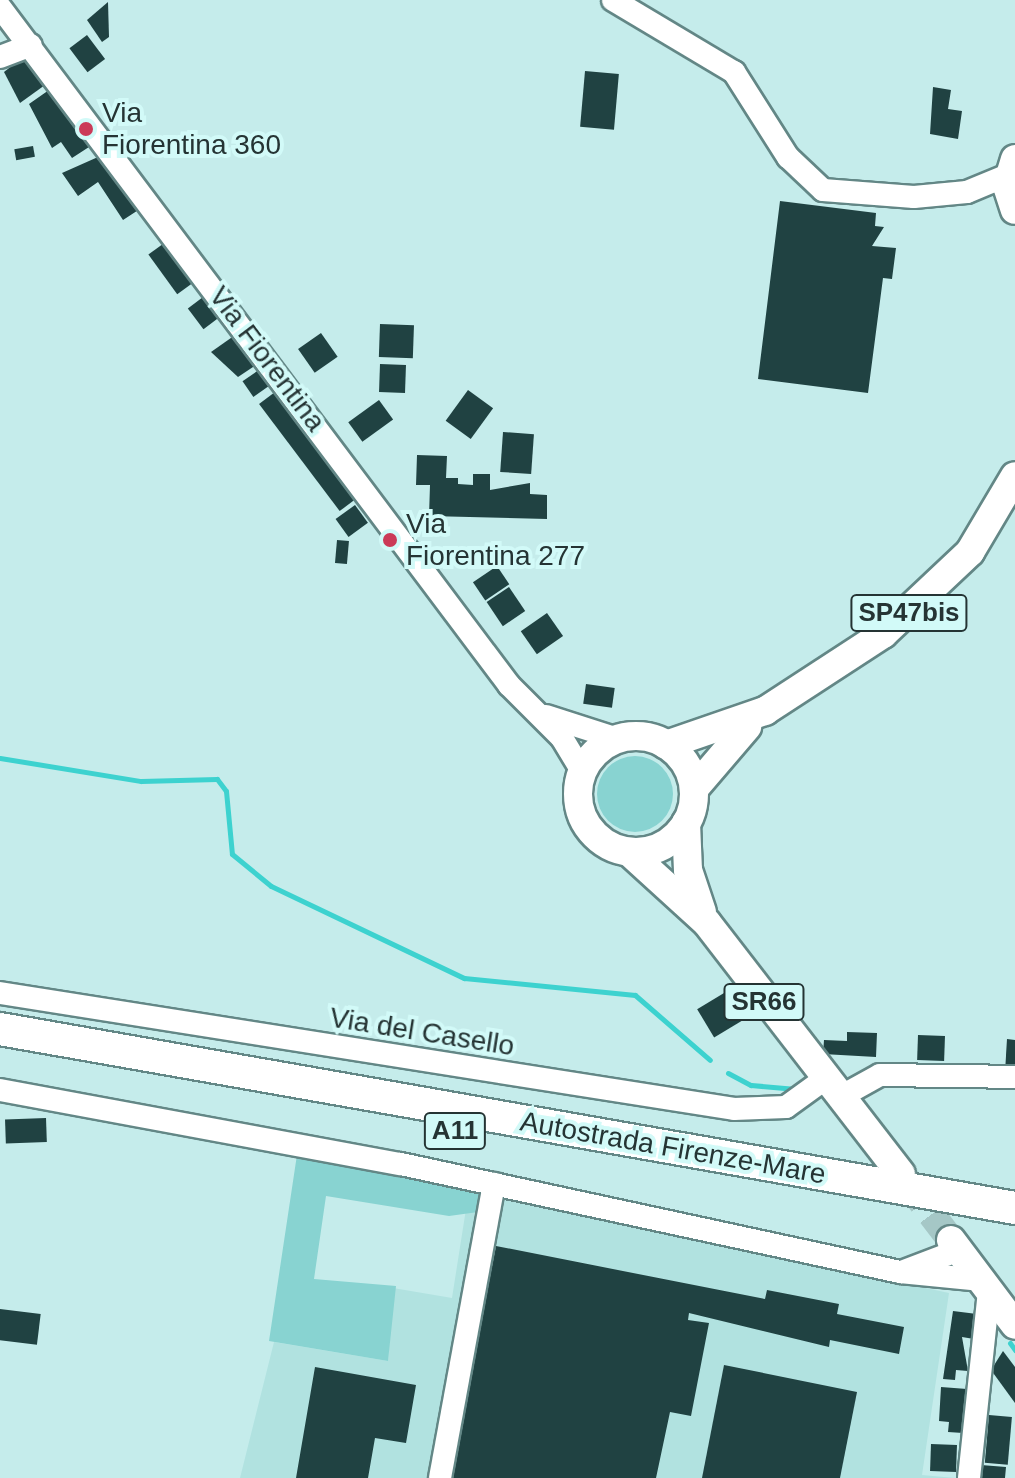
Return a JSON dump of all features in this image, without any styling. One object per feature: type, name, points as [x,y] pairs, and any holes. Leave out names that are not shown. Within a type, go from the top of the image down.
[{"type":"highway","name":"Autostrada Firenze-Mare","points":[[0,1029],[1015,1208]]},
{"type":"highway","name":"Autostrada Firenze-Mare","points":[[0,1051],[1015,1230]]},
{"type":"main road","name":"SP47bis","points":[[694,789],[716,755],[765,711],[918,606],[970,552],[1015,476]]},
{"type":"main road","name":"SP47bis","points":[[666,745],[765,711]]},
{"type":"main road","points":[[618,739],[666,745],[688,769],[694,789],[686,823],[658,848],[629,852],[588,827],[578,800],[582,771],[618,739]]},
{"type":"main road","name":"SR66","points":[[686,823],[688,870],[707,923]]},
{"type":"main road","name":"SR66","points":[[629,852],[707,923],[901,1174]]},
{"type":"main road","points":[[955,1245],[985,1286],[999,1326]]},
{"type":"street","points":[[613,0],[734,72],[788,157],[823,190],[856,198],[967,192],[1012,186]]},
{"type":"street","name":"Via Fiorentina","points":[[0,7],[582,771]]},
{"type":"street","points":[[0,57],[31,45]]},
{"type":"street","points":[[534,710],[618,739]]},
{"type":"street","name":"Via del Casello","points":[[0,993],[683,1103],[772,1110],[834,1087],[880,1075],[1015,1077]]},
{"type":"street","points":[[0,1090],[494,1184],[900,1272],[985,1286]]},
{"type":"street","points":[[440,1478],[494,1184]]},
{"type":"street","points":[[900,1272],[955,1245]]},
{"type":"street","points":[[937,1279],[973,1300],[999,1326],[969,1478]]},
{"type":"shaded area","points":[[643,756],[656,762],[667,773],[673,794],[671,809],[656,826],[643,832],[627,832],[614,826],[599,809],[597,786],[603,773],[620,758]]},
{"type":"shaded area","points":[[298,1148],[481,1192],[478,1212],[449,1216],[326,1196],[314,1279],[396,1286],[388,1361],[269,1341]]},
{"type":"shaded area","points":[[469,1190],[949,1293],[922,1475],[955,1478],[240,1478],[274,1342],[388,1361],[393,1288],[452,1298]]},
{"type":"building","points":[[108,2],[109,37],[102,42],[87,20]]},
{"type":"building","points":[[87,35],[105,59],[87,72],[69,48]]},
{"type":"building","points":[[23,57],[45,85],[20,103],[4,72]]},
{"type":"building","points":[[585,71],[619,74],[614,130],[580,127]]},
{"type":"building","points":[[933,87],[951,90],[948,109],[962,111],[958,139],[930,134]]},
{"type":"building","points":[[49,90],[89,147],[72,158],[61,142],[52,148],[29,104]]},
{"type":"building","points":[[33,146],[35,157],[16,160],[14,149]]},
{"type":"building","points":[[107,153],[143,207],[123,220],[98,182],[78,196],[62,173]]},
{"type":"building","points":[[780,201],[876,213],[875,226],[884,227],[872,246],[896,248],[892,279],[883,278],[868,393],[758,379]]},
{"type":"building","points":[[167,241],[196,281],[177,294],[148,255]]},
{"type":"building","points":[[207,294],[223,315],[203,329],[188,308]]},
{"type":"building","points":[[380,324],[414,325],[413,358],[379,357]]},
{"type":"building","points":[[238,333],[259,363],[238,377],[211,352]]},
{"type":"building","points":[[321,333],[338,357],[315,373],[298,349]]},
{"type":"building","points":[[380,364],[406,365],[405,393],[379,392]]},
{"type":"building","points":[[263,367],[274,383],[253,397],[243,381]]},
{"type":"building","points":[[279,389],[360,496],[340,511],[259,404]]},
{"type":"building","points":[[468,390],[493,408],[471,439],[446,421]]},
{"type":"building","points":[[379,400],[393,419],[362,442],[348,422]]},
{"type":"building","points":[[503,432],[534,434],[531,474],[500,472]]},
{"type":"building","points":[[417,455],[447,456],[446,478],[458,478],[458,484],[473,485],[473,474],[490,474],[490,490],[530,483],[530,494],[547,495],[547,519],[429,516],[430,485],[416,485]]},
{"type":"building","points":[[355,505],[368,523],[349,537],[336,519]]},
{"type":"building","points":[[337,540],[349,541],[347,564],[335,563]]},
{"type":"building","points":[[497,566],[509,584],[485,600],[473,582]]},
{"type":"building","points":[[509,587],[525,611],[503,626],[487,602]]},
{"type":"building","points":[[547,613],[563,636],[537,654],[521,631]]},
{"type":"building","points":[[586,684],[615,688],[612,708],[583,704]]},
{"type":"building","points":[[734,987],[751,1015],[714,1037],[697,1009]]},
{"type":"building","points":[[847,1032],[877,1033],[876,1057],[823,1054],[824,1040],[847,1041]]},
{"type":"building","points":[[918,1035],[945,1036],[944,1061],[917,1060]]},
{"type":"building","points":[[1007,1039],[1015,1040],[1015,1073],[1005,1072]]},
{"type":"building","points":[[46,1118],[47,1142],[6,1143],[5,1119]]},
{"type":"building","points":[[496,1246],[765,1299],[767,1290],[839,1304],[837,1314],[904,1327],[899,1354],[830,1340],[829,1347],[689,1313],[688,1320],[709,1323],[691,1416],[670,1412],[656,1478],[450,1478]]},
{"type":"building","points":[[0,1309],[41,1314],[37,1345],[0,1340]]},
{"type":"building","points":[[953,1311],[977,1314],[974,1339],[962,1337],[968,1371],[956,1370],[955,1380],[943,1379]]},
{"type":"building","points":[[1003,1351],[1015,1367],[1015,1403],[991,1370]]},
{"type":"building","points":[[724,1365],[857,1392],[840,1478],[702,1478]]},
{"type":"building","points":[[315,1367],[416,1385],[406,1443],[375,1438],[368,1478],[296,1478]]},
{"type":"building","points":[[941,1387],[967,1389],[963,1433],[948,1432],[949,1422],[939,1421]]},
{"type":"building","points":[[989,1415],[1012,1417],[1008,1465],[985,1463]]},
{"type":"building","points":[[931,1444],[957,1445],[956,1472],[930,1471]]},
{"type":"building","points":[[981,1465],[1006,1467],[1005,1478],[980,1478]]},
{"type":"waterway","points":[[0,758],[141,781],[217,779],[226,791],[232,854],[271,886],[464,978],[635,995],[710,1060]]},
{"type":"waterway","points":[[728,1073],[751,1085],[796,1089]]},
{"type":"waterway","points":[[1010,1343],[1015,1350]]},
{"type":"tunnel","points":[[906,1181],[951,1240]]},
{"type":"place","name":"Via Fiorentina 360","points":[[86,129]]},
{"type":"place","name":"Via Fiorentina 277","points":[[390,540]]}]
